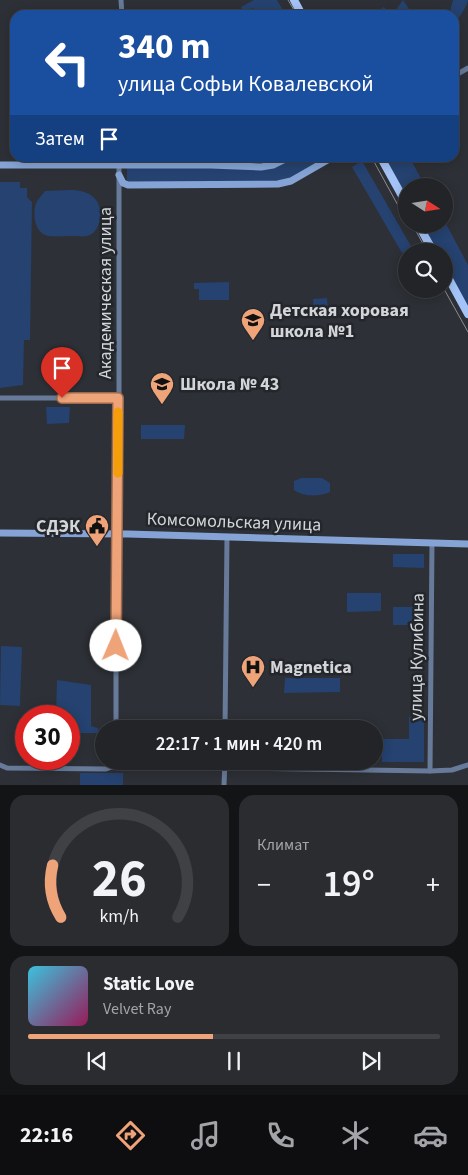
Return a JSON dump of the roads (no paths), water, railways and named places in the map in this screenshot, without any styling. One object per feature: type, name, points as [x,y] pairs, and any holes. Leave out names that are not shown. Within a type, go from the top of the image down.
[{"type":"main road","points":[[383,162],[398,189]]},
{"type":"main road","points":[[453,286],[468,314]]},
{"type":"street","points":[[0,165],[89,162]]},
{"type":"street","name":"Академическая улица","points":[[116,720],[119,162]]},
{"type":"street","points":[[143,162],[261,167],[279,162]]},
{"type":"street","points":[[119,175],[123,183],[128,185],[278,184],[291,181],[324,162]]},
{"type":"street","points":[[0,398],[118,398]]},
{"type":"street","name":"Комсомольская улица","points":[[0,533],[118,534],[468,544]]},
{"type":"street","points":[[225,720],[227,537]]},
{"type":"street","name":"улица Кулибина","points":[[430,771],[432,543]]},
{"type":"street","points":[[361,770],[452,770],[468,765]]},
{"type":"street","points":[[0,766],[7,768],[95,769]]},
{"type":"street","points":[[224,770],[224,785]]},
{"type":"tram line","points":[[288,0],[294,10]]},
{"type":"tram line","points":[[374,162],[398,205]]},
{"type":"tram line","points":[[417,233],[423,243]]},
{"type":"tram line","points":[[449,298],[468,332]]},
{"type":"place","name":"Детская хоровая школа №1","points":[[253,341]]},
{"type":"place","name":"Школа № 43","points":[[162,405]]},
{"type":"place","name":"СДЭК","points":[[97,547]]},
{"type":"place","name":"Magnetica","points":[[253,688]]}]
